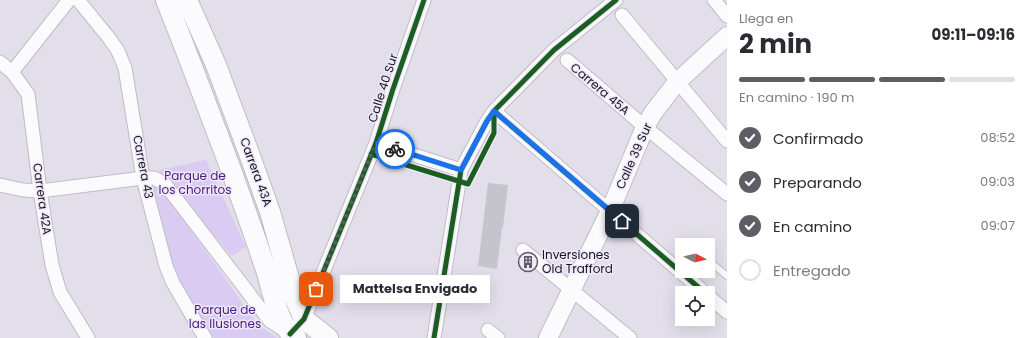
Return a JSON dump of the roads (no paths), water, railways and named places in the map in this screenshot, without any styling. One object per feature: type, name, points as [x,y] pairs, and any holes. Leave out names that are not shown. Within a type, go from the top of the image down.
[{"type":"main road","name":"Carrera 43A","points":[[166,0],[256,239],[273,297],[283,322],[293,336]]},
{"type":"main road","name":"Carrera 43A","points":[[187,0],[216,65],[250,156],[270,212],[294,296],[304,319],[318,332],[328,338]]},
{"type":"street","points":[[12,72],[69,0]]},
{"type":"street","name":"Carrera 43","points":[[78,0],[118,51],[125,68],[143,178],[166,266],[173,283],[205,338]]},
{"type":"street","name":"Calle 40 Sur","points":[[293,336],[304,319],[376,143],[424,0]]},
{"type":"street","points":[[434,338],[461,170],[487,121],[494,111],[554,50],[616,0]]},
{"type":"street","points":[[714,0],[727,16]]},
{"type":"street","points":[[622,15],[727,141]]},
{"type":"street","name":"Calle 39 Sur","points":[[548,338],[610,211],[645,127],[653,113],[677,82],[727,36]]},
{"type":"street","name":"Carrera 45A","points":[[567,60],[645,127],[727,194]]},
{"type":"street","name":"Carrera 42A","points":[[0,62],[12,72],[28,94],[40,191],[52,265],[60,292],[88,338]]},
{"type":"street","points":[[494,111],[697,286]]},
{"type":"street","points":[[376,143],[461,170]]},
{"type":"street","points":[[0,185],[23,190],[40,191],[143,178],[154,178],[165,184],[270,321],[293,336]]},
{"type":"street","points":[[523,250],[630,338]]},
{"type":"street","points":[[715,301],[726,309]]},
{"type":"street","points":[[488,330],[498,338]]},
{"type":"lane","points":[[715,266],[727,276]]},
{"type":"place","name":"Inversiones Old Trafford","points":[[528,262]]},
{"type":"place","name":"Mattelsa Envigado","points":[[316,289]]},
{"type":"park label","name":"Parque de los chorritos","points":[[195,183]]},
{"type":"park label","name":"Parque de las Ilusiones","points":[[225,317]]}]
